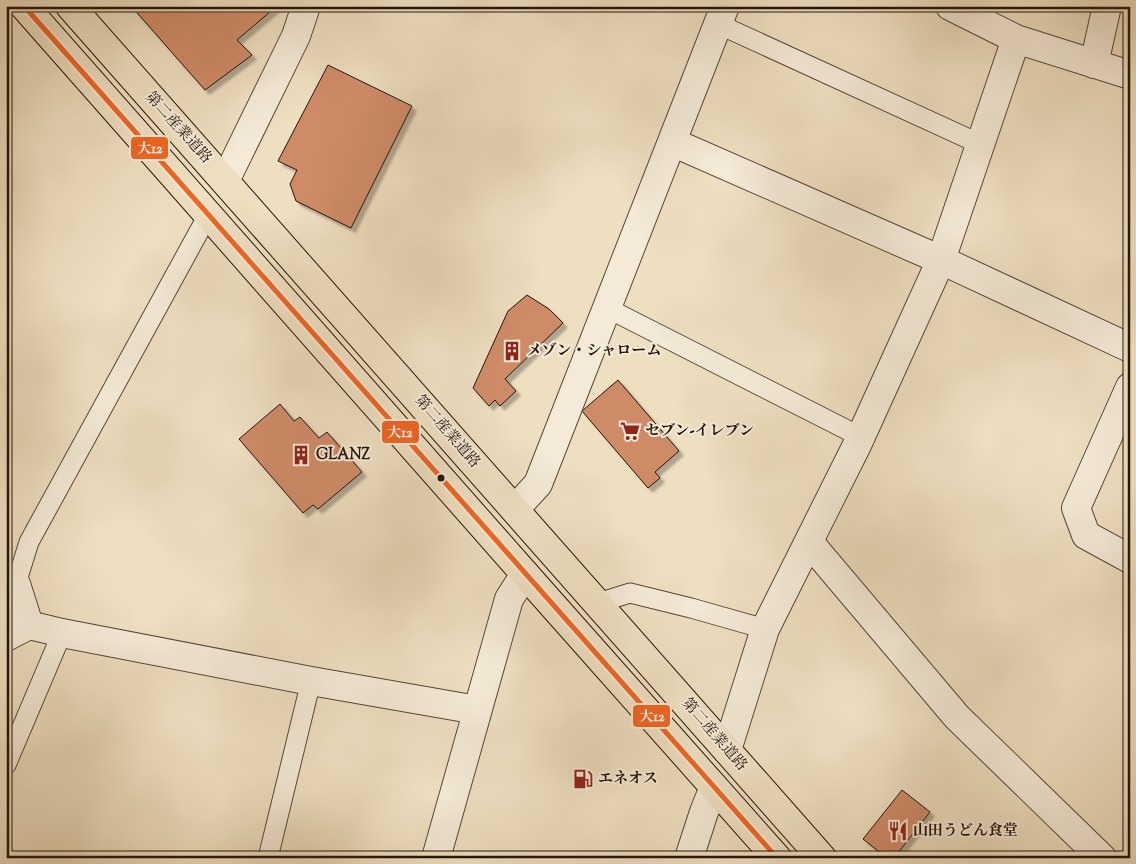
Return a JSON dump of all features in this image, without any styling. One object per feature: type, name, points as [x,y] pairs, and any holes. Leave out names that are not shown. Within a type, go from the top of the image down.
[{"type":"main road","points":[[24,6],[777,858]]},
{"type":"main road","name":"第二産業道路","points":[[70,6],[822,858]]},
{"type":"street","points":[[225,181],[296,36],[306,6]]},
{"type":"street","points":[[1094,64],[1107,6]]},
{"type":"street","points":[[956,8],[1016,39],[1130,76]]},
{"type":"street","points":[[515,509],[538,484],[721,15]]},
{"type":"street","points":[[727,750],[765,629],[861,437],[941,260],[1016,39]]},
{"type":"street","points":[[672,142],[941,260],[1130,348]]},
{"type":"street","points":[[1130,387],[1076,508],[1086,535],[1130,559]]},
{"type":"street","points":[[809,542],[957,718],[1102,858]]},
{"type":"street","points":[[436,858],[509,599],[525,574]]},
{"type":"street","points":[[11,581],[17,631],[62,633],[311,681],[477,710]]},
{"type":"street","points":[[689,858],[714,787]]},
{"type":"lane","points":[[721,15],[980,144]]},
{"type":"lane","points":[[11,581],[29,542],[208,215]]},
{"type":"lane","points":[[607,308],[861,437]]},
{"type":"lane","points":[[598,604],[630,593],[765,629]]},
{"type":"lane","points":[[6,765],[62,633]]},
{"type":"lane","points":[[268,858],[311,681]]},
{"type":"building","points":[[131,6],[277,6],[237,40],[252,55],[205,90]]},
{"type":"building","points":[[328,65],[412,106],[351,228],[296,201],[290,184],[297,170],[278,161]]},
{"type":"building","name":"メゾン・シャローム","points":[[527,295],[549,309],[563,323],[505,379],[516,391],[500,406],[495,400],[489,406],[473,388],[508,311]]},
{"type":"building","name":"セブン-イレブン","points":[[618,380],[679,451],[655,472],[660,478],[648,488],[582,411]]},
{"type":"building","name":"GLANZ","points":[[280,404],[294,421],[300,417],[319,438],[327,432],[362,472],[318,509],[313,505],[303,513],[239,439]]},
{"type":"building","points":[[902,790],[930,812],[894,858],[887,858],[863,839]]},
{"type":"transit line","name":"大12","points":[[24,6],[777,858]]},
{"type":"place","name":"メゾン・シャローム","points":[[512,351]]},
{"type":"place","name":"セブン-イレブン","points":[[630,431]]},
{"type":"place","name":"GLANZ","points":[[301,455]]},
{"type":"place","name":"エネオス","points":[[583,779]]},
{"type":"place","name":"山田うどん食堂","points":[[898,831]]}]
